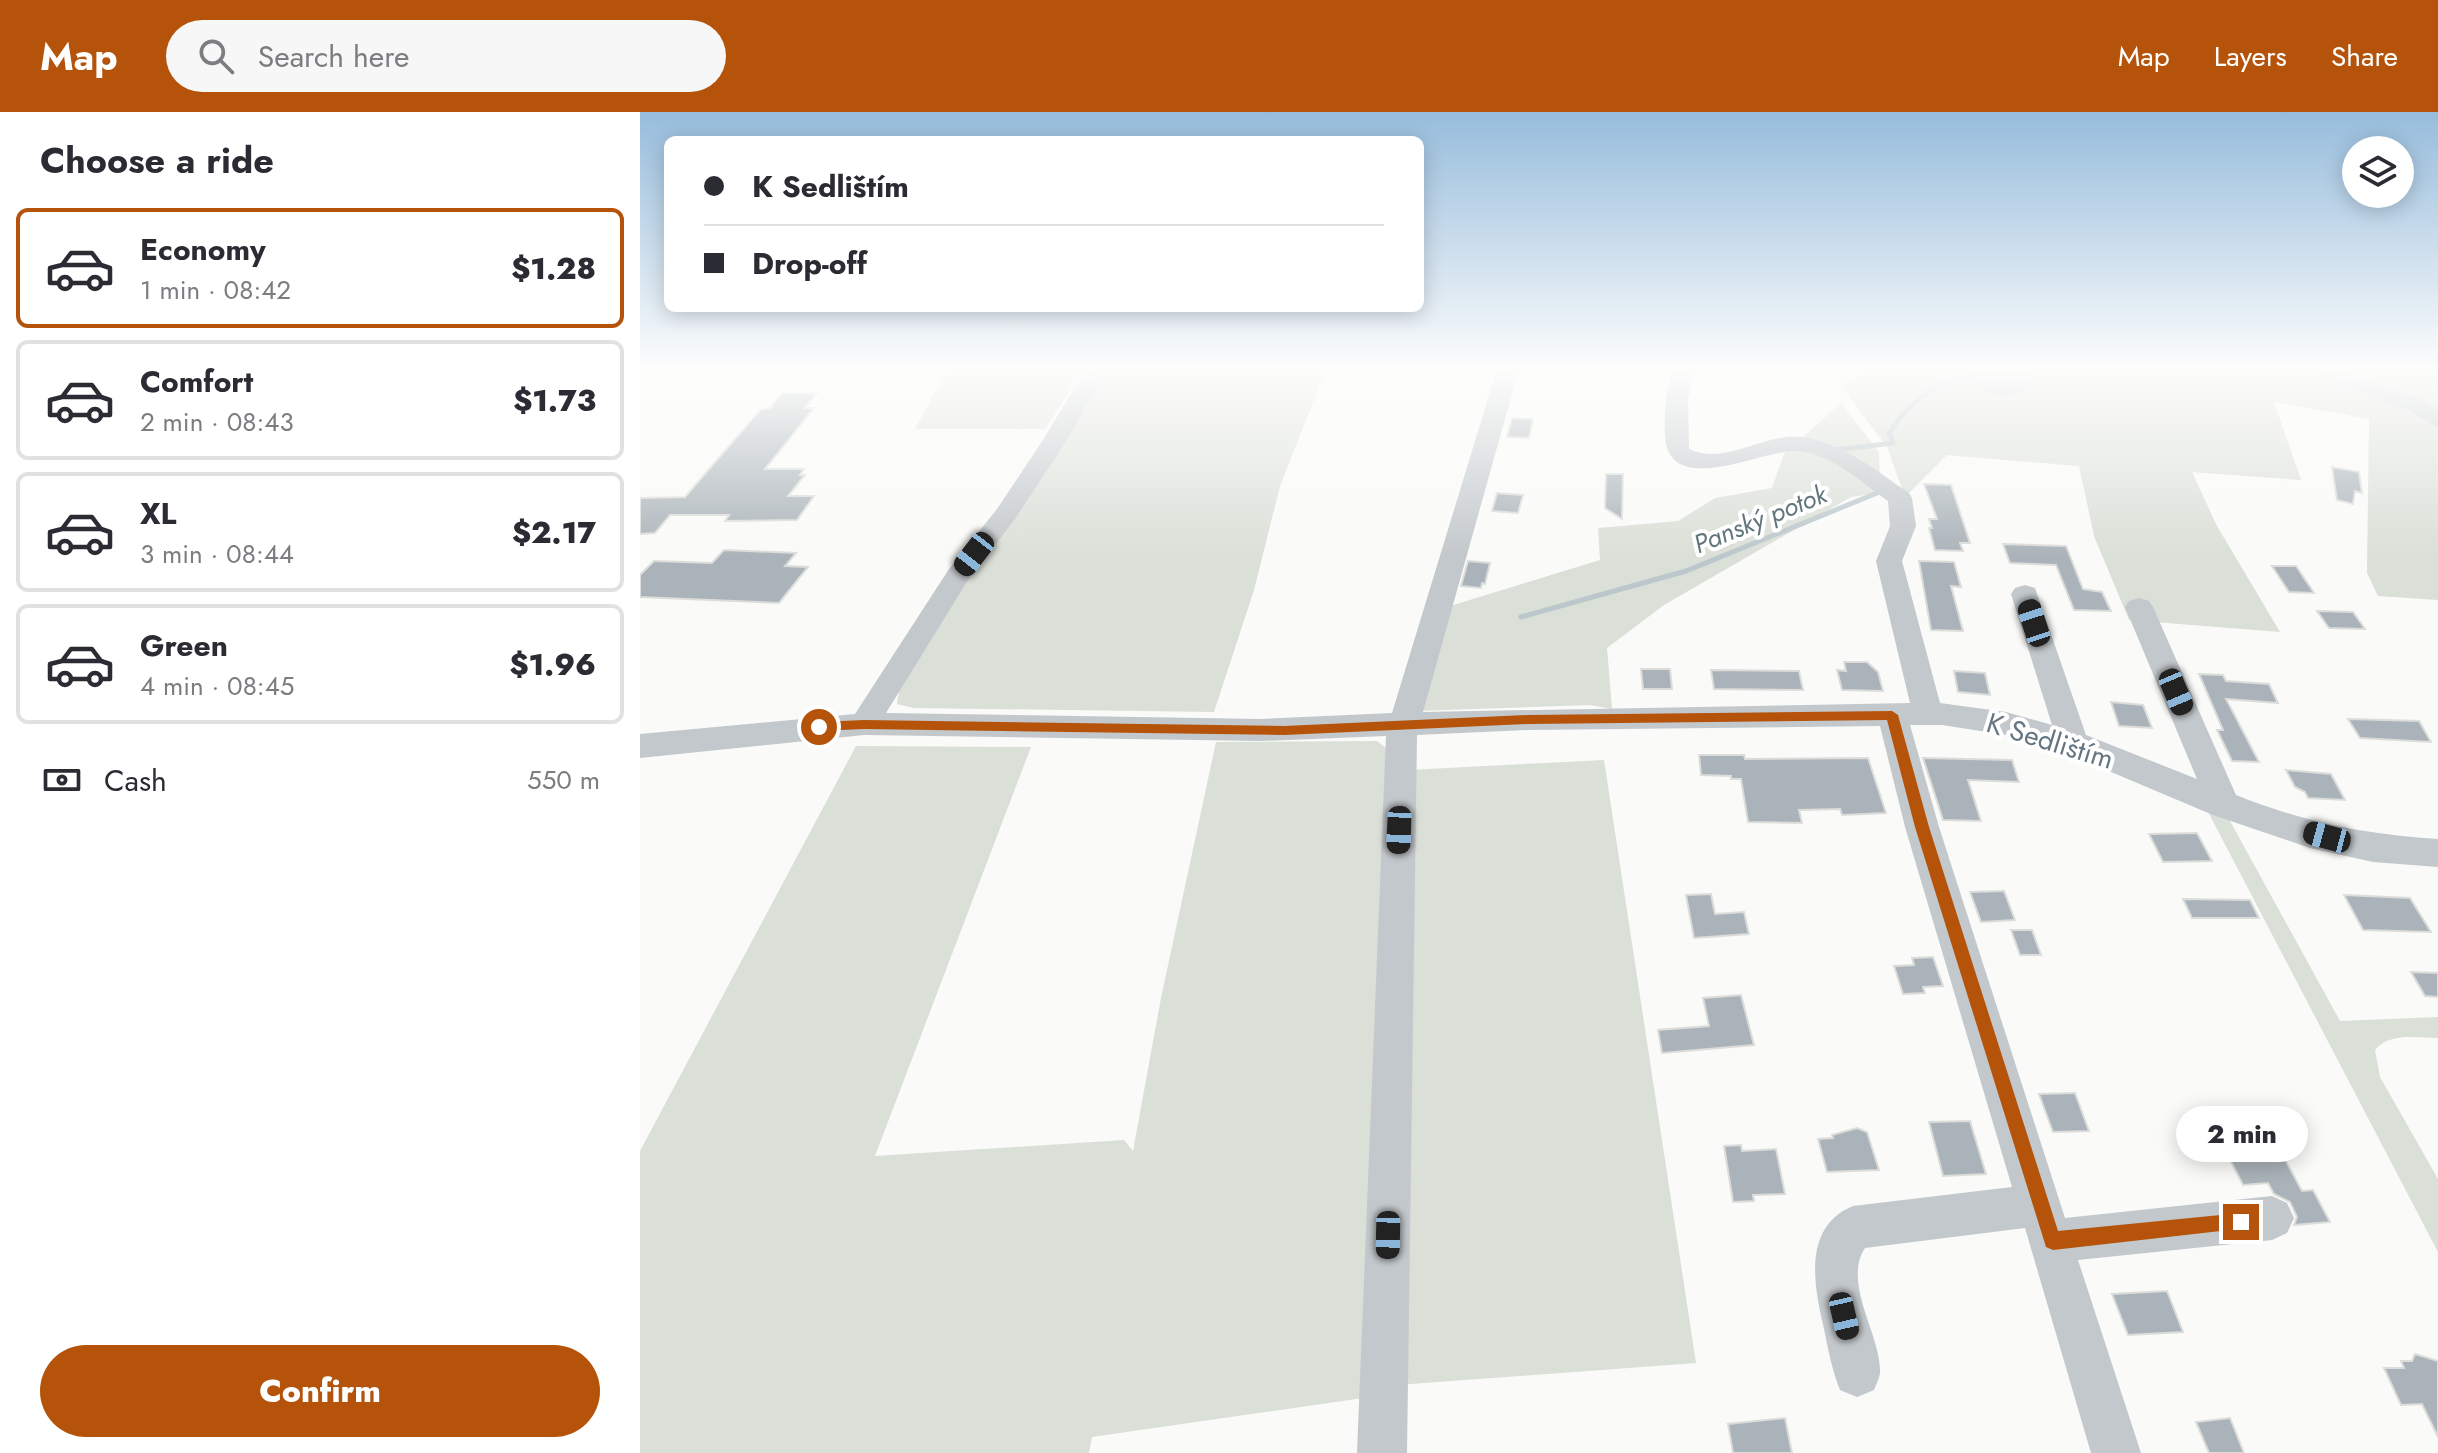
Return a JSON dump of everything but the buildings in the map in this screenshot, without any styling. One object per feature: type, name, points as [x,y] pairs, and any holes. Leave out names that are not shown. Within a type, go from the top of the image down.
[{"type":"street","points":[[864,724],[958,575],[1006,514],[1060,432]]},
{"type":"street","points":[[1382,1453],[1403,726],[1490,432]]},
{"type":"street","points":[[1675,432],[1678,452],[1689,460],[1718,461],[1782,444],[1825,450],[1900,498],[1903,526],[1889,561],[1922,827],[2116,1453]]},
{"type":"street","points":[[2025,594],[2073,742]]},
{"type":"street","points":[[2139,607],[2225,806]]},
{"type":"street","name":"K Sedlištím","points":[[640,746],[864,724],[1250,730],[1528,719],[1910,715],[1994,720],[2073,742],[2225,806],[2358,845],[2438,853]]},
{"type":"street","points":[[1857,1373],[1837,1287],[1837,1252],[1853,1228],[2272,1218]]},
{"type":"shaded area","points":[[1064,432],[1301,432],[1280,486],[1254,590],[1214,712],[914,708],[897,704],[900,684]]},
{"type":"shaded area","points":[[1809,432],[1863,432],[1879,452],[1880,493],[1851,497],[1664,605],[1607,648],[1612,709],[1590,705],[1417,711],[1450,606],[1600,560],[1598,528],[1678,521],[1715,498],[1772,488],[1784,454]]},
{"type":"shaded area","points":[[1875,432],[2284,432],[2301,480],[2192,472],[2217,526],[2280,632],[2129,620],[2094,536],[2079,466],[1947,455],[1905,497],[1887,447]]},
{"type":"shaded area","points":[[2369,432],[2438,432],[2438,600],[2378,596],[2367,573]]},
{"type":"shaded area","points":[[1377,741],[1386,748],[1370,1397],[1092,1437],[1089,1453],[640,1453],[640,1151],[856,746],[1031,747],[875,1156],[1124,1140],[1133,1151],[1161,998],[1216,742]]},
{"type":"shaded area","points":[[1604,760],[1696,1363],[1397,1385],[1408,770]]},
{"type":"shaded area","points":[[2206,808],[2230,821],[2340,1021],[2438,1017],[2438,1038],[2396,1038],[2375,1050],[2380,1077],[2438,1179],[2438,1252]]},
{"type":"waterway","name":"Panský potok","points":[[1835,450],[1893,443],[1890,432]]},
{"type":"waterway","name":"Panský potok","points":[[1521,617],[1686,571],[1877,493],[1877,486]]},
{"type":"route","points":[[819,727],[864,724],[1284,730],[1528,719],[1892,715],[1922,827],[2053,1241],[2241,1222]]}]
